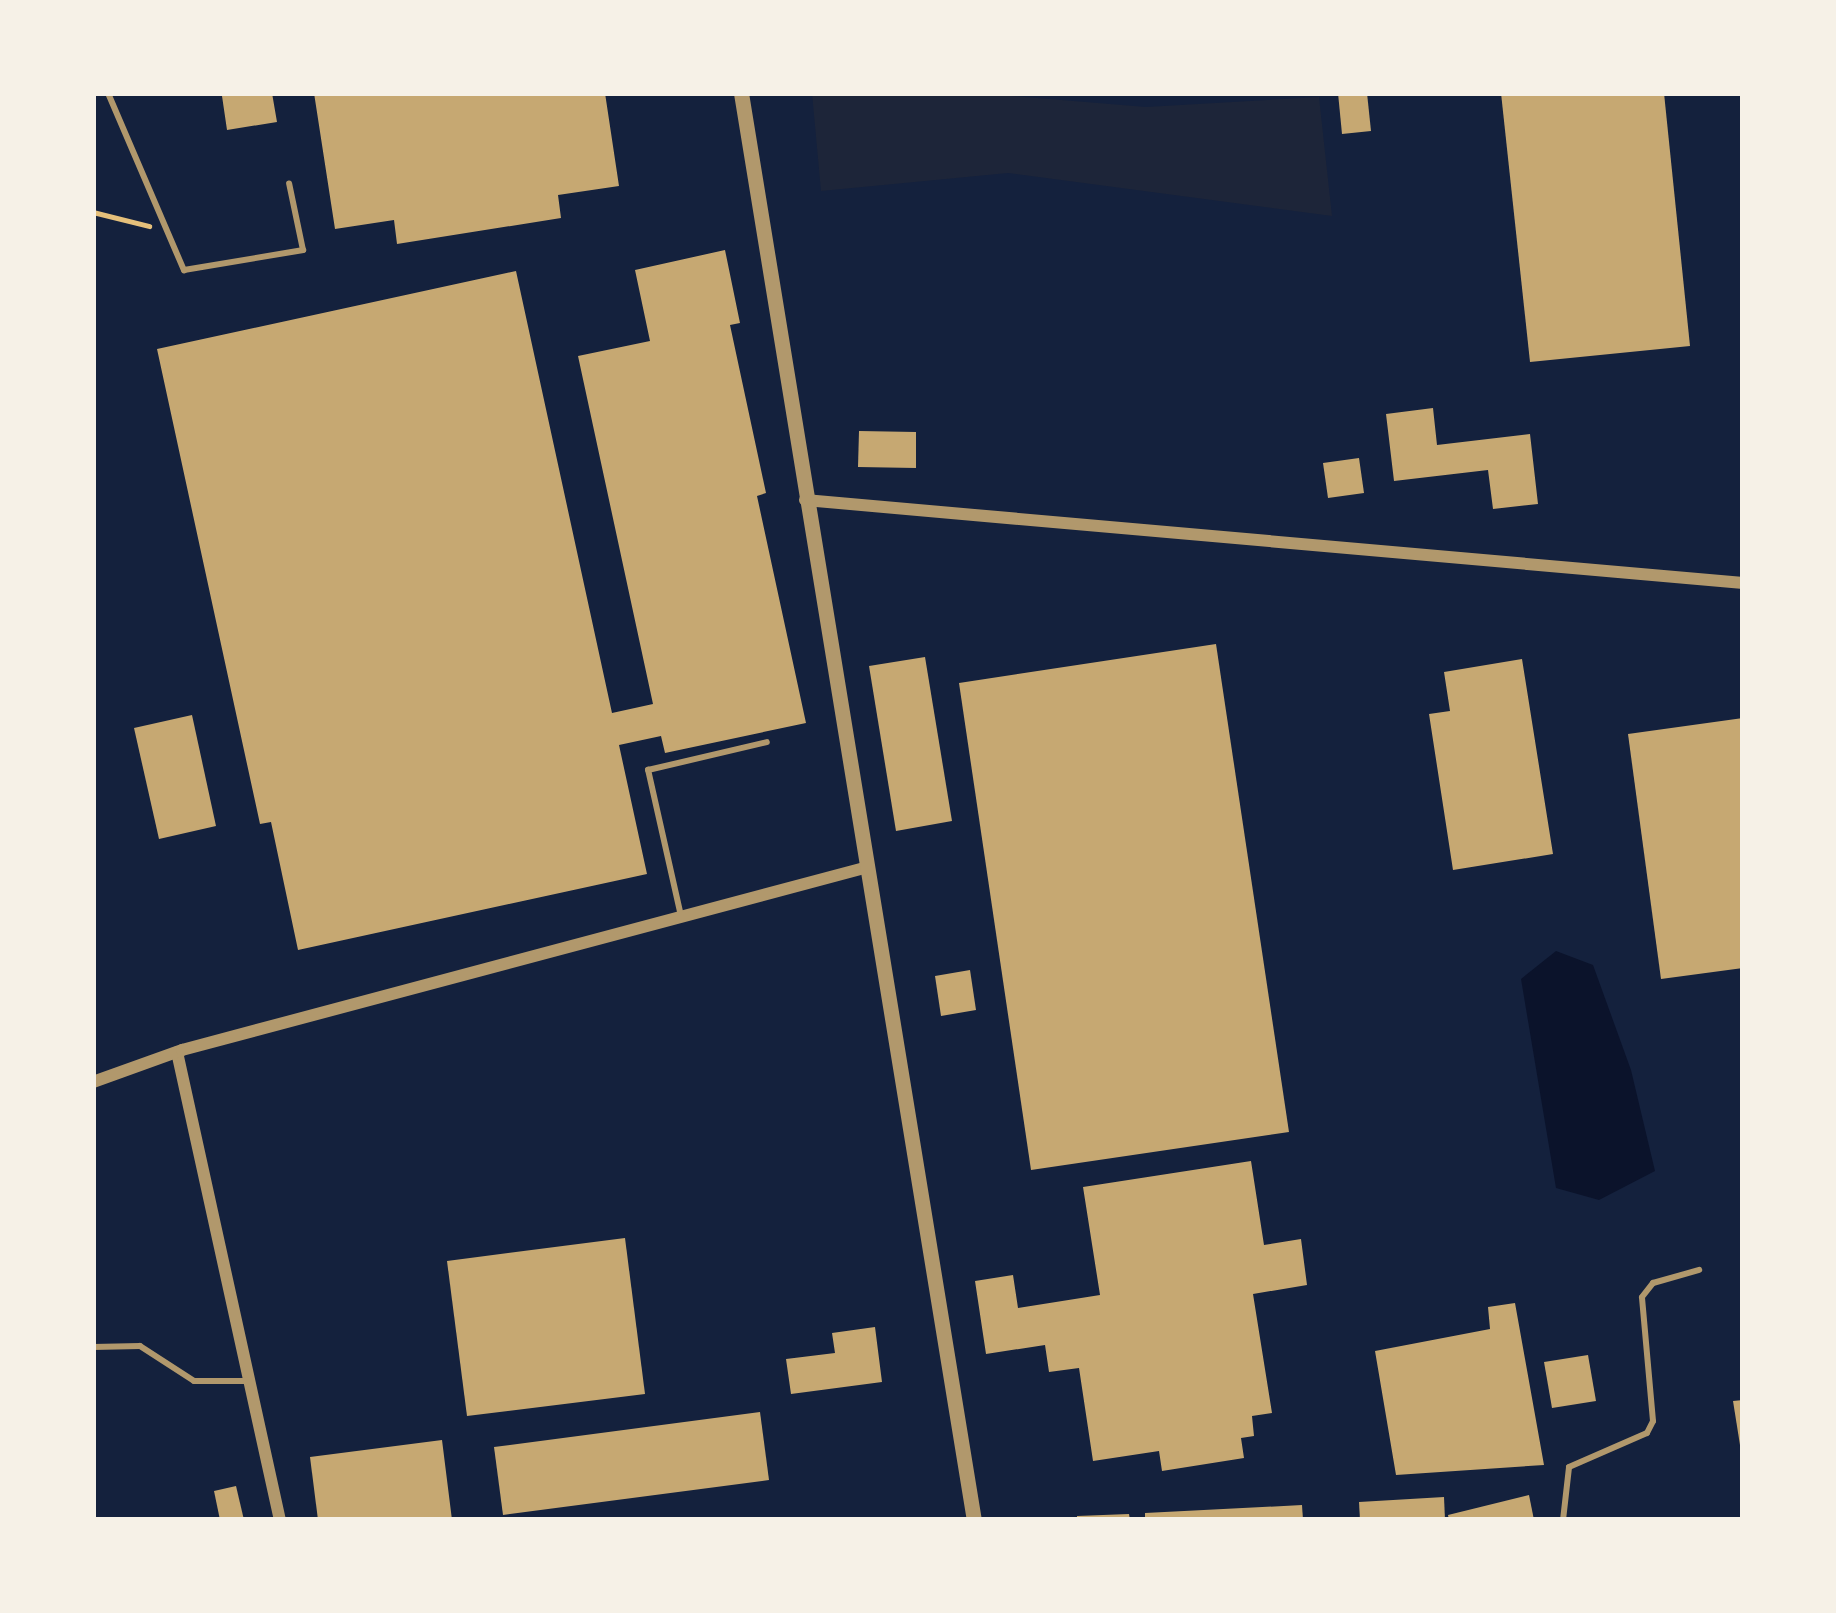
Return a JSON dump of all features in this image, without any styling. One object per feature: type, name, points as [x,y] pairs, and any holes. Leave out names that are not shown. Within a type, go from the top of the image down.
[{"type":"street","points":[[741,93],[974,1520]]},
{"type":"street","points":[[806,500],[1743,583]]},
{"type":"street","points":[[93,1082],[177,1052],[868,867]]},
{"type":"street","points":[[177,1052],[280,1520]]},
{"type":"lane","points":[[108,93],[184,270],[303,250],[289,183]]},
{"type":"lane","points":[[680,916],[648,770],[767,742]]},
{"type":"lane","points":[[1563,1520],[1569,1467],[1647,1432],[1653,1420],[1642,1297],[1653,1283],[1699,1270]]},
{"type":"lane","points":[[93,1348],[140,1346],[194,1381],[248,1381]]},
{"type":"path","points":[[93,212],[166,231]]},
{"type":"shaded area","points":[[812,93],[975,93],[1146,107],[1319,97],[1332,216],[1008,173],[821,191]]},
{"type":"shaded area","points":[[1556,951],[1593,965],[1631,1070],[1655,1171],[1599,1200],[1556,1188],[1521,979]]},
{"type":"building","points":[[206,93],[272,93],[277,122],[227,130],[222,96]]},
{"type":"building","points":[[314,93],[605,93],[619,186],[558,195],[561,218],[397,244],[394,220],[335,229]]},
{"type":"building","points":[[1338,93],[1367,93],[1371,131],[1342,134]]},
{"type":"building","points":[[1501,93],[1664,93],[1690,346],[1530,362]]},
{"type":"building","points":[[725,250],[740,323],[730,325],[766,493],[757,496],[806,723],[665,753],[661,736],[619,745],[647,874],[298,950],[271,822],[260,824],[157,349],[516,271],[612,713],[653,704],[578,356],[650,341],[635,270]]},
{"type":"building","points":[[1433,408],[1437,445],[1530,434],[1538,504],[1493,509],[1488,470],[1394,481],[1386,414]]},
{"type":"building","points":[[859,431],[916,432],[916,468],[858,467]]},
{"type":"building","points":[[1359,458],[1364,493],[1328,498],[1323,463]]},
{"type":"building","points":[[1216,644],[1289,1132],[1031,1170],[959,683]]},
{"type":"building","points":[[925,657],[952,821],[896,831],[869,666]]},
{"type":"building","points":[[1522,659],[1553,854],[1453,870],[1429,714],[1450,711],[1444,672]]},
{"type":"building","points":[[192,715],[216,826],[159,839],[134,728]]},
{"type":"building","points":[[1743,718],[1743,968],[1661,979],[1628,734]]},
{"type":"building","points":[[970,970],[976,1010],[941,1016],[935,976]]},
{"type":"building","points":[[1251,1161],[1264,1245],[1301,1239],[1307,1285],[1253,1294],[1272,1413],[1252,1416],[1254,1436],[1241,1438],[1244,1458],[1162,1471],[1159,1451],[1093,1461],[1079,1368],[1049,1372],[1045,1345],[986,1354],[975,1281],[1013,1275],[1018,1308],[1100,1295],[1083,1187]]},
{"type":"building","points":[[625,1238],[645,1394],[467,1416],[447,1261]]},
{"type":"building","points":[[1515,1303],[1544,1465],[1396,1475],[1375,1351],[1490,1329],[1488,1307]]},
{"type":"building","points":[[875,1327],[882,1382],[791,1394],[786,1359],[835,1353],[832,1333]]},
{"type":"building","points":[[1588,1355],[1596,1401],[1552,1408],[1544,1362]]},
{"type":"building","points":[[1743,1400],[1743,1445],[1740,1445],[1733,1401]]},
{"type":"building","points":[[760,1412],[769,1480],[503,1515],[494,1447]]},
{"type":"building","points":[[442,1440],[452,1520],[318,1520],[310,1457]]},
{"type":"building","points":[[236,1486],[244,1520],[220,1520],[214,1491]]},
{"type":"building","points":[[1529,1495],[1534,1520],[1449,1520],[1448,1515]]},
{"type":"building","points":[[1444,1497],[1445,1520],[1360,1520],[1359,1502]]},
{"type":"building","points":[[1302,1505],[1303,1520],[1145,1520],[1145,1513]]},
{"type":"building","points":[[1129,1514],[1130,1520],[1077,1520],[1077,1516]]}]
